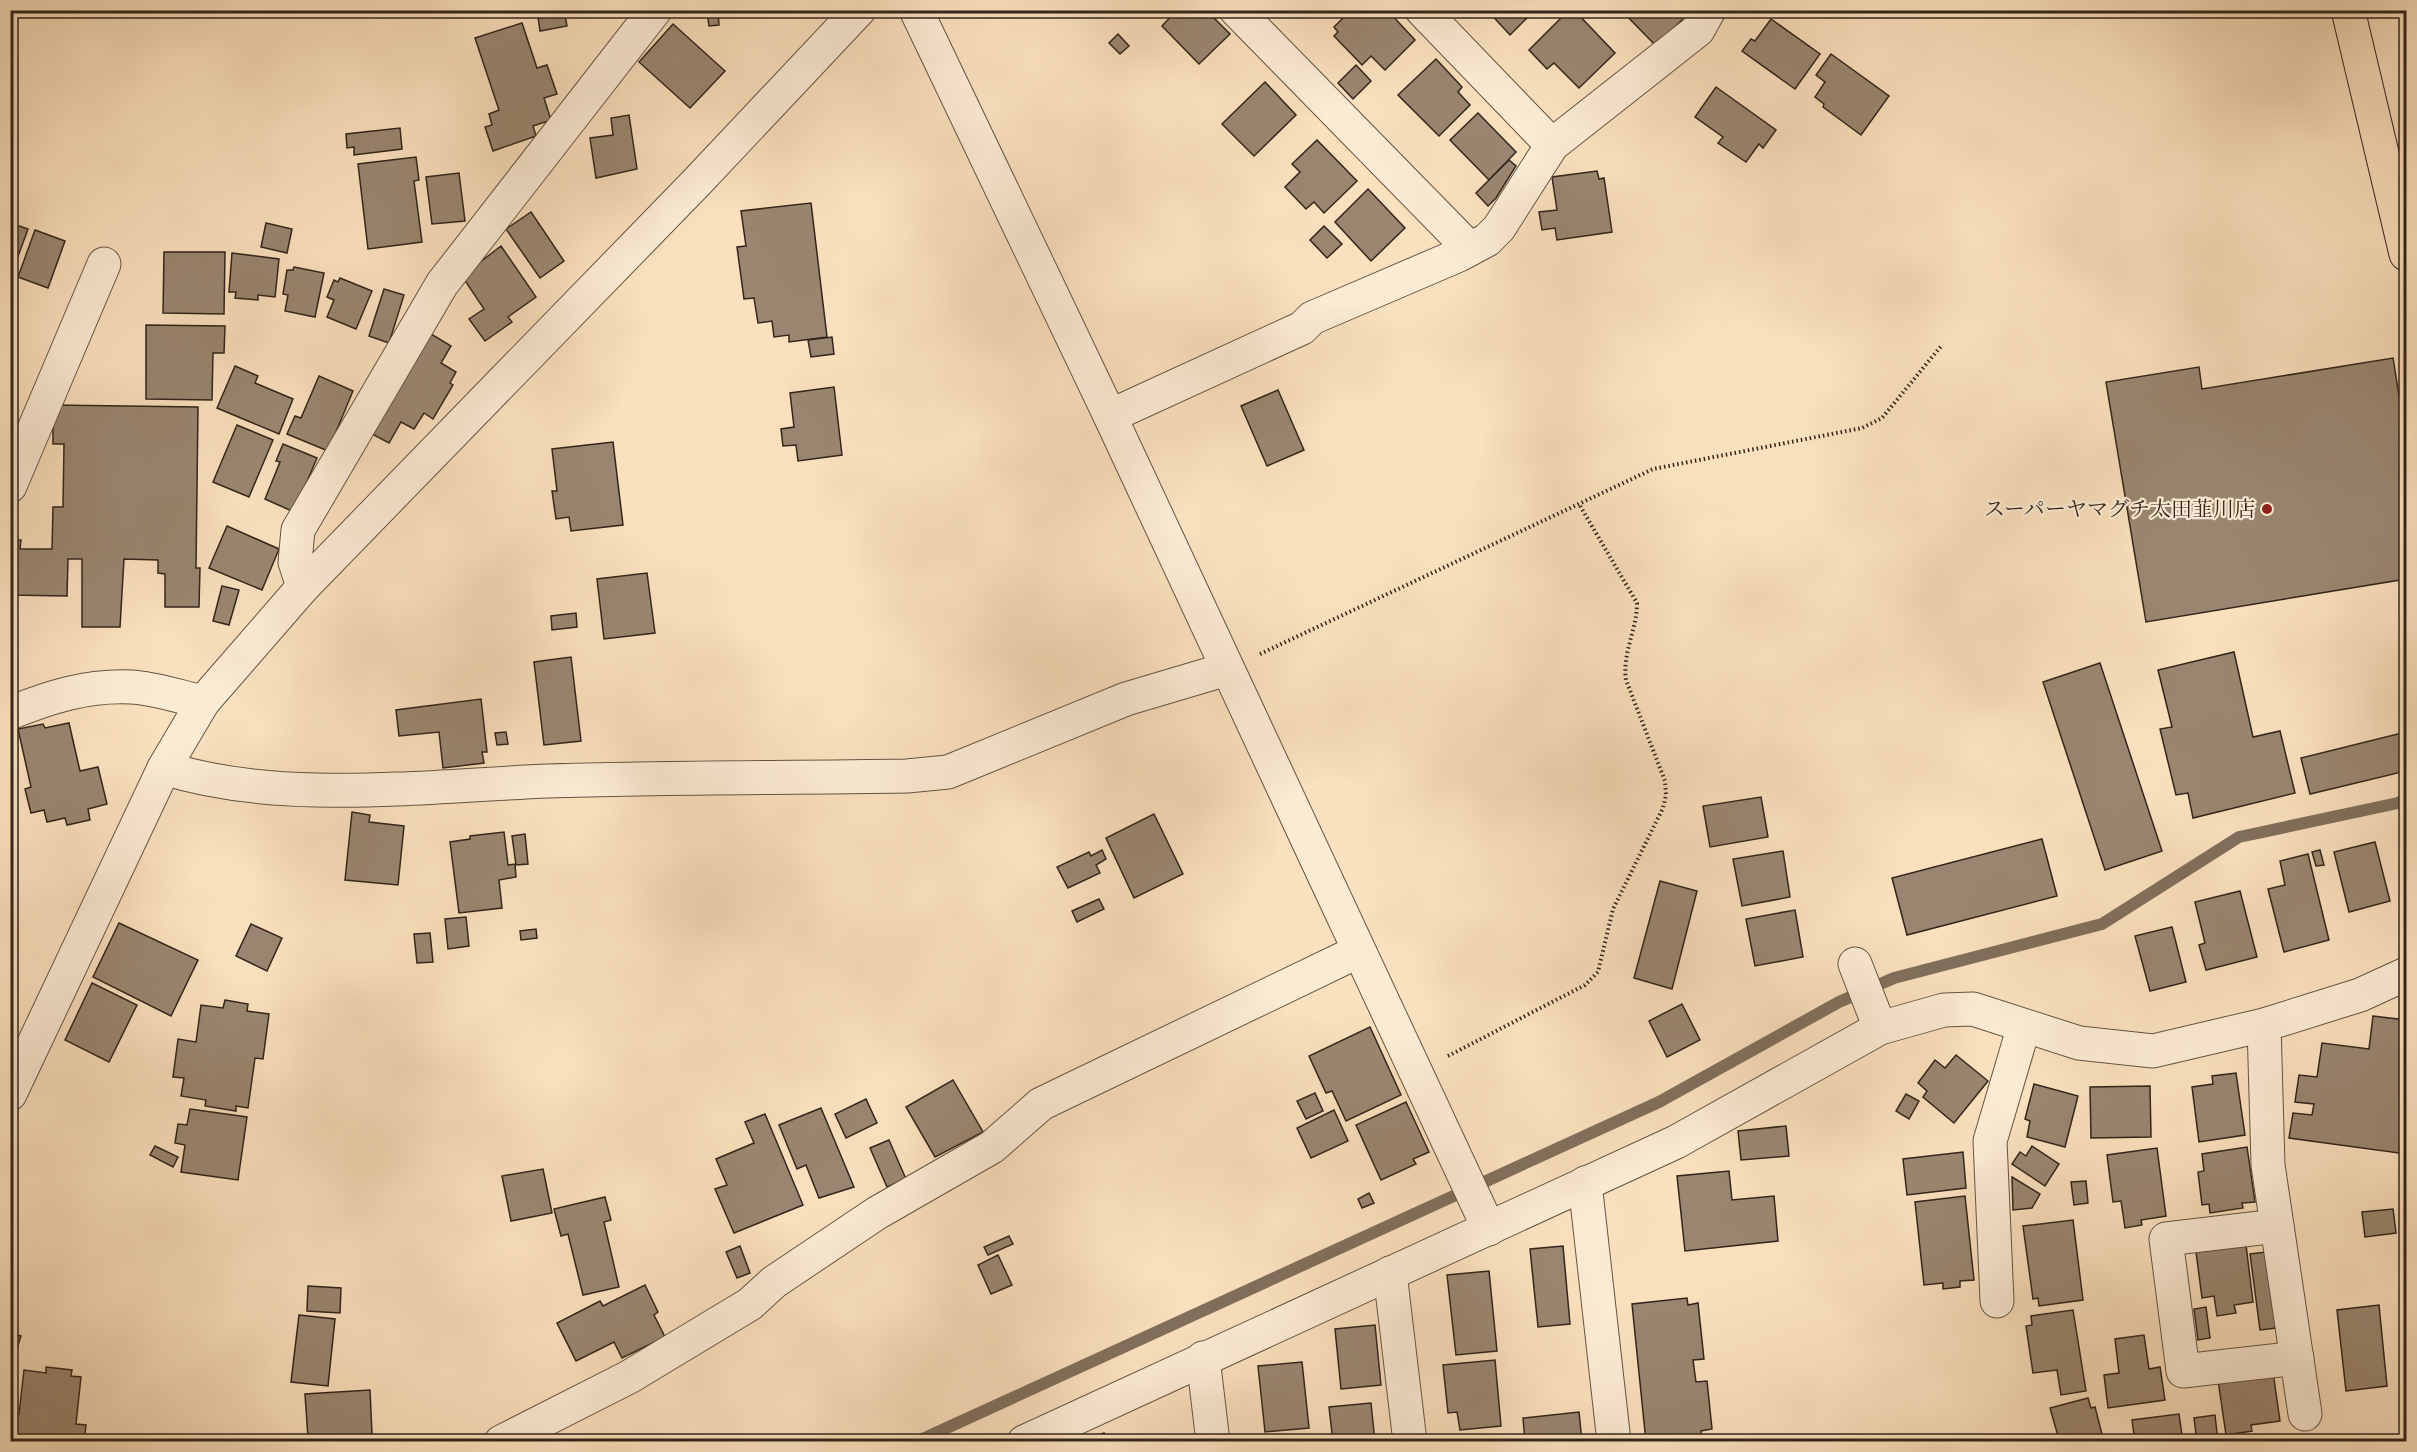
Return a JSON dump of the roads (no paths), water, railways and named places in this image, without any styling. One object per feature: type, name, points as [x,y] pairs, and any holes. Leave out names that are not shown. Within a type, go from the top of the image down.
[{"type":"highway","points":[[2348,10],[2406,254]]},
{"type":"street","points":[[303,587],[295,562],[298,530],[442,284],[655,10]]},
{"type":"street","points":[[10,1094],[164,768],[203,702],[303,587],[688,192],[860,10]]},
{"type":"street","points":[[916,10],[1110,416],[1453,1155],[1486,1221]]},
{"type":"street","points":[[1236,10],[1470,249]]},
{"type":"street","points":[[1422,10],[1552,145]]},
{"type":"street","points":[[1110,416],[1302,328],[1312,318],[1487,240],[1499,228],[1552,145],[1698,30],[1709,10]]},
{"type":"street","points":[[10,486],[104,264]]},
{"type":"street","points":[[164,768],[195,777],[274,789],[568,781],[907,776],[948,772],[1126,699],[1227,669]]},
{"type":"street","points":[[10,713],[49,697],[83,689],[132,687],[203,702]]},
{"type":"street","points":[[501,1442],[629,1377],[750,1304],[774,1282],[877,1213],[992,1147],[1041,1104],[1359,951]]},
{"type":"street","points":[[1855,964],[1878,1021]]},
{"type":"street","points":[[1024,1442],[1390,1273],[1486,1221],[1585,1183],[1676,1142],[1878,1021],[1944,1010],[1973,1009],[2079,1043],[2153,1051],[2264,1025],[2361,995],[2406,974]]},
{"type":"street","points":[[2264,1025],[2268,1165],[2306,1414]]},
{"type":"street","points":[[1997,1301],[1990,1141],[2024,1026]]},
{"type":"street","points":[[1585,1183],[1614,1442]]},
{"type":"street","points":[[2277,1226],[2166,1239],[2182,1371],[2297,1358]]},
{"type":"street","points":[[1390,1273],[1410,1442]]},
{"type":"street","points":[[1203,1358],[1213,1442]]},
{"type":"waterway","points":[[916,1442],[1659,1102],[1839,1002],[1894,978],[2102,924],[2239,837],[2398,803],[2406,798]]},
{"type":"place","name":"スーパーヤマグチ太田韮川店","points":[[2267,509]]}]
